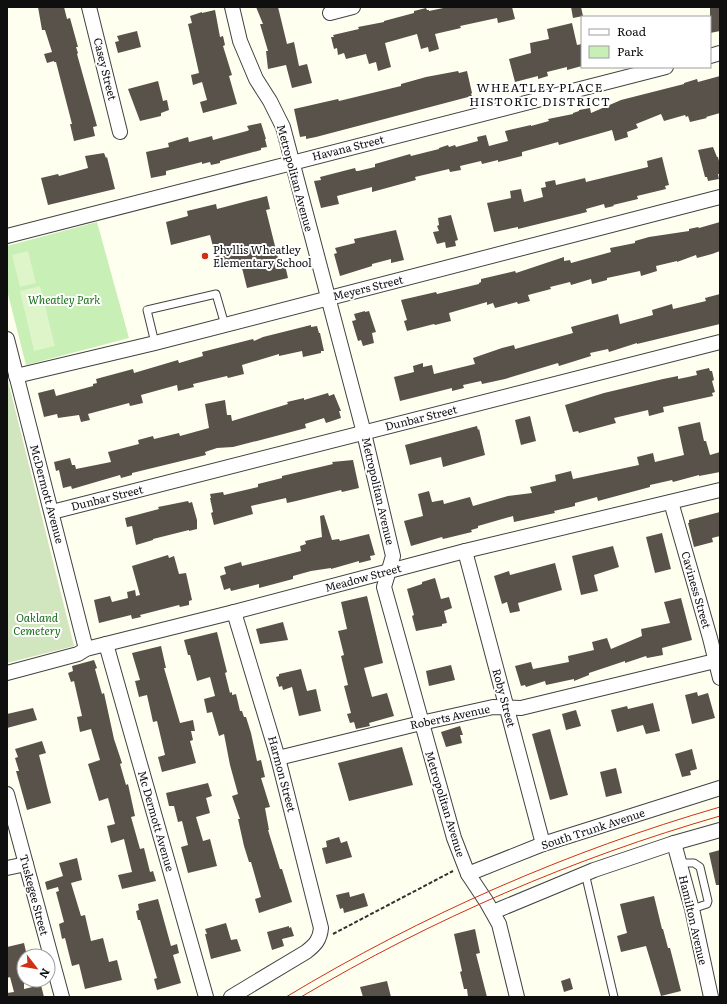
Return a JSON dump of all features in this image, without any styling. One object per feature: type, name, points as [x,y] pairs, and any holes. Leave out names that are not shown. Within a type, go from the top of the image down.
[{"type":"street","name":"Casey Street","points":[[89,7],[120,132]]},
{"type":"street","name":"Metropolitan Avenue","points":[[232,7],[240,41],[256,79],[270,101],[283,127],[364,433],[393,556],[384,587],[454,838],[468,874],[493,912],[499,924],[517,997]]},
{"type":"street","points":[[330,13],[353,7]]},
{"type":"street","name":"Havana Street","points":[[7,236],[662,68]]},
{"type":"street","name":"Meyers Street","points":[[16,376],[155,343],[720,197]]},
{"type":"street","name":"McDermott Avenue","points":[[7,339],[86,649]]},
{"type":"street","name":"Dunbar Street","points":[[52,512],[720,342]]},
{"type":"street","name":"Meadow Street","points":[[7,672],[78,654],[86,649],[234,612],[465,551],[720,490]]},
{"type":"street","name":"Caviness Street","points":[[671,502],[715,637],[716,661],[720,678]]},
{"type":"street","name":"Roby Street","points":[[465,551],[543,844]]},
{"type":"street","name":"Harmon Street","points":[[234,612],[278,758],[321,928],[320,937]]},
{"type":"street","name":"Mc Dermott Avenue","points":[[106,644],[206,997]]},
{"type":"street","name":"Roberts Avenue","points":[[278,758],[493,707],[521,708],[716,661]]},
{"type":"street","name":"South Trunk Avenue","points":[[468,874],[543,844],[720,788]]},
{"type":"street","name":"Tuskegee Street","points":[[7,794],[62,997]]},
{"type":"street","points":[[493,912],[585,873],[674,843],[720,830]]},
{"type":"street","name":"Hamilton Avenue","points":[[674,843],[692,909],[712,997]]},
{"type":"street","points":[[7,868],[26,864]]},
{"type":"street","points":[[231,997],[306,952],[314,946],[320,937]]},
{"type":"street","points":[[712,997],[720,995]]},
{"type":"lane","points":[[155,343],[147,310],[216,294],[225,325]]},
{"type":"lane","points":[[585,873],[614,997]]},
{"type":"path","points":[[320,937],[337,933],[453,871]]},
{"type":"green space","name":"Wheatley Park","points":[[97,222],[129,338],[26,365],[7,290],[7,246]]},
{"type":"green space","points":[[28,251],[36,283],[20,287],[12,255]]},
{"type":"green space","points":[[40,286],[55,346],[34,351],[20,291]]},
{"type":"green space","name":"Oakland Cemetery","points":[[7,377],[74,646],[7,663]]},
{"type":"building","points":[[38,7],[64,7],[67,19],[70,18],[78,47],[76,47],[77,54],[97,126],[93,127],[95,136],[74,141],[70,124],[72,124],[56,62],[54,61],[47,63],[44,54],[52,52],[45,30],[42,30]]},
{"type":"building","points":[[256,7],[278,7],[287,44],[294,42],[299,66],[307,64],[312,83],[292,88],[286,65],[268,69],[266,51],[268,51],[260,24],[263,24]]},
{"type":"building","points":[[448,7],[512,7],[515,19],[498,23],[497,18],[460,26],[461,28],[435,34],[439,49],[429,52],[428,47],[421,49],[417,34],[385,43],[391,67],[378,71],[376,62],[369,64],[366,54],[346,59],[344,53],[338,55],[337,48],[334,49],[331,37],[334,37],[333,35],[359,29],[358,27],[384,22],[426,8],[429,11]]},
{"type":"building","points":[[571,7],[581,7],[583,16],[573,18]]},
{"type":"building","points":[[710,7],[720,7],[720,31],[711,33]]},
{"type":"building","points":[[215,10],[220,37],[223,36],[225,45],[223,46],[232,75],[229,76],[237,104],[203,113],[200,102],[207,100],[202,82],[193,85],[191,75],[199,73],[188,24],[192,23],[190,16]]},
{"type":"building","points":[[572,23],[577,45],[581,44],[581,66],[567,70],[567,67],[547,72],[548,76],[538,79],[538,76],[515,82],[509,59],[531,53],[530,43],[549,39],[547,29]]},
{"type":"building","points":[[137,31],[141,47],[118,53],[115,42],[119,41],[117,36]]},
{"type":"building","points":[[458,71],[459,73],[467,71],[472,96],[316,137],[306,139],[306,136],[300,137],[294,109],[338,99],[339,101],[401,86],[401,84],[426,77]]},
{"type":"building","points":[[720,76],[720,113],[706,117],[707,118],[690,122],[688,116],[686,117],[685,115],[664,121],[661,114],[636,124],[638,128],[627,132],[628,137],[615,141],[612,130],[559,145],[558,142],[522,152],[522,156],[498,162],[498,160],[482,164],[481,161],[460,166],[461,170],[450,172],[449,169],[415,177],[416,180],[372,192],[372,187],[337,196],[339,204],[321,208],[314,181],[321,180],[320,177],[355,168],[356,171],[358,171],[375,167],[375,164],[410,154],[411,156],[439,149],[448,145],[449,147],[455,145],[456,147],[478,141],[477,137],[486,135],[489,146],[508,141],[505,131],[549,121],[548,119],[573,114],[579,110],[590,108],[591,113],[621,100],[684,84],[697,79],[698,82]]},
{"type":"building","points":[[158,81],[163,101],[167,100],[169,110],[161,113],[161,116],[140,121],[128,89]]},
{"type":"building","points":[[261,123],[267,147],[261,148],[261,150],[220,161],[220,163],[211,165],[210,162],[202,164],[202,162],[166,171],[166,175],[151,178],[146,152],[169,147],[168,143],[188,137],[189,142],[212,136],[213,140],[247,131],[249,130],[247,126]]},
{"type":"building","points":[[713,147],[718,157],[720,174],[718,174],[719,179],[708,181],[707,177],[705,177],[698,150]]},
{"type":"building","points":[[104,153],[106,158],[107,157],[115,189],[48,205],[41,178],[58,174],[59,176],[88,168],[85,156]]},
{"type":"building","points":[[662,157],[669,185],[665,186],[666,189],[637,196],[638,199],[613,205],[614,206],[605,208],[604,204],[586,209],[587,212],[518,229],[518,227],[494,232],[487,203],[511,198],[510,191],[521,189],[524,202],[543,197],[541,188],[546,187],[545,182],[555,180],[556,185],[585,178],[586,182],[648,167],[647,161]]},
{"type":"building","points":[[267,196],[270,209],[266,210],[280,266],[285,265],[288,278],[247,288],[240,260],[218,266],[210,235],[171,245],[166,222],[188,216],[187,211],[216,204],[217,209]]},
{"type":"building","points":[[451,215],[458,240],[455,241],[456,246],[446,248],[445,242],[437,244],[433,232],[439,231],[437,226],[439,225],[438,218]]},
{"type":"building","points":[[720,222],[720,251],[712,254],[697,258],[696,255],[677,262],[656,266],[657,271],[641,276],[640,271],[607,278],[607,280],[592,284],[591,279],[571,285],[570,282],[550,287],[551,289],[528,295],[530,301],[518,304],[517,302],[495,308],[493,303],[487,305],[487,302],[449,313],[451,321],[407,331],[404,321],[407,320],[401,300],[436,292],[437,294],[479,284],[481,279],[515,271],[516,273],[564,257],[564,261],[570,260],[571,263],[611,252],[610,248],[635,243],[635,241],[649,237],[689,231],[689,229],[699,228]]},
{"type":"building","points":[[396,230],[404,260],[391,263],[391,259],[372,264],[372,266],[340,276],[334,254],[337,253],[335,248],[355,243],[354,239]]},
{"type":"building","points":[[720,294],[720,324],[637,343],[609,352],[608,349],[590,353],[591,356],[559,366],[558,363],[505,379],[482,384],[481,381],[463,385],[464,388],[452,391],[452,388],[400,401],[394,377],[414,372],[413,366],[423,363],[423,367],[432,365],[434,374],[475,364],[473,358],[502,348],[514,345],[515,349],[573,333],[571,327],[618,314],[620,324],[653,315],[652,310],[672,304],[673,309],[706,301],[705,298]]},
{"type":"building","points":[[369,311],[376,332],[372,333],[374,343],[363,346],[361,340],[358,341],[352,321],[356,320],[354,314]]},
{"type":"building","points":[[311,325],[311,327],[317,326],[320,333],[324,351],[321,351],[321,353],[303,357],[302,351],[279,356],[279,354],[242,365],[244,374],[228,378],[227,376],[193,384],[194,387],[178,391],[177,385],[141,395],[143,403],[130,406],[129,403],[88,414],[90,420],[81,422],[79,415],[58,418],[57,414],[44,417],[38,393],[54,389],[56,396],[93,386],[93,384],[97,383],[96,379],[133,369],[134,373],[178,360],[179,363],[203,356],[202,352],[253,339],[254,341],[263,337]]},
{"type":"building","points":[[709,368],[710,371],[712,371],[714,380],[712,381],[715,392],[712,393],[713,396],[663,407],[664,412],[649,416],[648,410],[614,418],[616,423],[579,433],[578,431],[573,432],[565,405],[604,393],[663,379],[678,376],[678,379],[697,375],[696,371]]},
{"type":"building","points":[[328,393],[329,396],[334,394],[341,411],[339,411],[341,418],[326,423],[324,418],[305,424],[306,428],[233,447],[217,448],[205,452],[206,455],[132,473],[132,475],[121,478],[120,475],[72,489],[71,486],[63,488],[59,470],[56,471],[54,462],[70,458],[72,465],[75,465],[76,469],[111,462],[108,452],[139,444],[138,440],[153,436],[154,439],[179,433],[180,436],[209,428],[205,404],[225,400],[227,415],[231,415],[232,421],[288,404],[287,402],[304,398],[304,400]]},
{"type":"building","points":[[530,416],[536,441],[521,445],[515,420]]},
{"type":"building","points":[[700,422],[704,441],[706,441],[710,455],[720,452],[720,472],[699,475],[673,482],[672,480],[650,485],[650,487],[598,501],[597,497],[575,503],[575,506],[554,511],[555,513],[514,522],[513,516],[478,526],[478,528],[471,530],[472,532],[443,539],[442,537],[411,546],[404,521],[423,516],[418,494],[429,491],[432,502],[443,500],[444,504],[470,497],[473,506],[508,496],[532,493],[530,487],[556,481],[555,475],[571,471],[573,479],[639,465],[637,457],[653,453],[655,462],[684,455],[678,427]]},
{"type":"building","points":[[477,426],[485,455],[443,467],[441,457],[410,465],[405,445]]},
{"type":"building","points":[[353,460],[359,488],[342,492],[341,490],[287,503],[286,498],[251,506],[253,514],[214,525],[211,513],[213,512],[210,494],[223,492],[224,495],[258,487],[258,484],[282,478],[282,476],[333,464],[332,462]]},
{"type":"building","points":[[188,501],[189,503],[192,502],[197,520],[197,529],[153,539],[136,545],[132,526],[127,527],[125,518],[159,509],[158,507]]},
{"type":"building","points":[[720,512],[720,536],[712,538],[713,542],[694,547],[688,523],[689,520]]},
{"type":"building","points":[[324,515],[332,540],[339,539],[340,541],[369,534],[375,555],[370,556],[371,560],[359,563],[359,561],[331,569],[311,571],[293,576],[293,579],[259,588],[259,584],[231,591],[230,588],[224,590],[220,576],[226,574],[224,567],[241,562],[242,566],[301,551],[300,546],[306,544],[305,541],[322,537],[320,516]]},
{"type":"building","points":[[662,533],[671,569],[655,573],[646,537]]},
{"type":"building","points":[[613,546],[619,567],[594,575],[598,591],[581,595],[572,556]]},
{"type":"building","points":[[168,555],[169,558],[174,556],[179,574],[186,573],[192,600],[189,601],[189,605],[180,607],[179,605],[140,615],[141,617],[132,619],[131,615],[99,623],[94,600],[110,596],[112,602],[128,598],[127,592],[135,590],[136,596],[140,595],[132,566]]},
{"type":"building","points":[[555,563],[562,590],[518,603],[520,611],[510,613],[507,602],[502,604],[494,576],[509,571],[510,575]]},
{"type":"building","points":[[435,578],[441,599],[449,597],[452,608],[444,611],[447,623],[442,624],[442,626],[416,631],[412,616],[414,615],[407,589]]},
{"type":"building","points":[[367,596],[383,663],[364,668],[372,697],[387,693],[394,716],[369,723],[370,726],[356,729],[354,722],[350,723],[347,714],[351,713],[344,686],[348,685],[341,656],[344,655],[338,631],[347,629],[341,602]]},
{"type":"building","points":[[681,598],[692,640],[662,648],[663,655],[647,658],[646,656],[625,663],[625,661],[589,673],[589,675],[574,681],[574,679],[546,685],[545,681],[526,687],[525,685],[521,686],[515,666],[531,662],[533,669],[569,662],[568,656],[594,650],[592,642],[607,638],[611,649],[642,636],[641,629],[670,623],[664,602]]},
{"type":"building","points":[[283,622],[288,640],[260,644],[256,629]]},
{"type":"building","points":[[217,632],[227,672],[225,673],[230,693],[232,692],[232,695],[236,694],[240,711],[242,711],[244,717],[246,717],[257,761],[261,760],[265,777],[261,778],[270,807],[265,808],[268,830],[292,902],[259,913],[255,899],[261,897],[251,862],[249,862],[244,846],[238,819],[240,819],[232,796],[238,794],[230,765],[224,734],[219,736],[212,712],[207,713],[204,699],[215,696],[210,677],[197,681],[184,640]]},
{"type":"building","points":[[161,646],[166,668],[164,668],[180,723],[193,720],[195,731],[191,731],[193,740],[190,741],[196,763],[162,772],[158,757],[165,755],[157,721],[153,722],[147,695],[139,697],[135,681],[140,680],[132,653]]},
{"type":"building","points":[[94,660],[102,694],[104,693],[114,739],[122,763],[120,764],[126,785],[128,784],[135,816],[131,817],[140,849],[144,848],[150,872],[153,871],[156,881],[122,889],[118,875],[132,872],[124,839],[111,843],[107,826],[115,824],[108,798],[99,801],[88,764],[100,760],[91,729],[80,732],[77,717],[82,716],[74,681],[71,682],[68,673],[73,671],[72,666]]},
{"type":"building","points":[[451,665],[455,680],[429,686],[426,671]]},
{"type":"building","points":[[301,669],[307,691],[316,689],[321,711],[299,716],[292,687],[283,690],[282,686],[279,687],[276,677],[279,676],[279,674]]},
{"type":"building","points":[[697,692],[698,696],[708,693],[715,718],[692,724],[685,695]]},
{"type":"building","points":[[653,703],[660,731],[646,734],[643,725],[617,732],[611,710],[627,706],[628,709]]},
{"type":"building","points":[[33,708],[37,720],[7,728],[7,714]]},
{"type":"building","points":[[576,710],[581,726],[566,730],[562,714]]},
{"type":"building","points":[[460,726],[463,735],[460,735],[462,743],[446,747],[441,732]]},
{"type":"building","points":[[550,729],[568,795],[550,800],[532,734]]},
{"type":"building","points":[[42,741],[46,753],[39,755],[51,803],[27,810],[16,771],[19,771],[15,758],[18,757],[15,749]]},
{"type":"building","points":[[402,747],[413,785],[349,801],[338,763]]},
{"type":"building","points":[[692,749],[697,769],[690,771],[691,775],[682,777],[675,754]]},
{"type":"building","points":[[616,768],[622,793],[606,797],[600,772]]},
{"type":"building","points":[[208,783],[212,796],[206,798],[210,813],[196,817],[203,841],[210,839],[217,866],[188,873],[181,847],[188,845],[182,821],[178,822],[174,806],[169,806],[166,793]]},
{"type":"building","points":[[339,837],[341,843],[347,841],[352,857],[326,864],[322,848],[327,847],[326,841]]},
{"type":"building","points":[[720,850],[720,885],[716,885],[709,853]]},
{"type":"building","points":[[77,858],[82,880],[71,883],[81,916],[85,915],[91,941],[103,938],[109,962],[117,960],[122,980],[85,989],[79,964],[72,966],[65,938],[62,939],[59,924],[64,922],[56,892],[59,891],[58,887],[47,890],[45,882],[63,876],[59,863]]},
{"type":"building","points":[[349,892],[350,897],[364,893],[368,906],[344,913],[343,908],[340,909],[336,895]]},
{"type":"building","points":[[654,896],[662,929],[668,948],[670,948],[681,991],[661,996],[646,946],[621,952],[617,936],[627,933],[620,904]]},
{"type":"building","points":[[158,899],[171,946],[177,944],[179,953],[173,955],[181,983],[157,990],[154,979],[157,978],[136,911],[139,910],[138,904]]},
{"type":"building","points":[[226,923],[231,940],[237,939],[241,951],[211,959],[205,929]]},
{"type":"building","points":[[289,926],[289,928],[291,927],[294,936],[282,939],[284,946],[272,950],[267,932]]},
{"type":"building","points":[[475,929],[480,953],[476,954],[487,997],[468,997],[467,989],[464,989],[460,972],[462,971],[454,934]]},
{"type":"building","points":[[24,943],[25,948],[16,948],[16,988],[42,988],[44,997],[7,997],[7,993],[14,992],[10,977],[7,978],[7,947]]},
{"type":"building","points":[[570,978],[573,989],[564,992],[561,981]]},
{"type":"building","points":[[387,981],[391,997],[363,997],[360,987]]},
{"type":"tram line","points":[[286,997],[337,967],[390,939],[443,912],[497,888],[607,844],[663,824],[720,807]]},
{"type":"tram line","points":[[301,997],[401,942],[505,893],[611,851],[720,816]]},
{"type":"place","name":"Phyllis Wheatley Elementary School","points":[[205,256]]},
{"type":"district","name":"WHEATLEY PLACE HISTORIC DISTRICT","points":[[540,95]]}]
